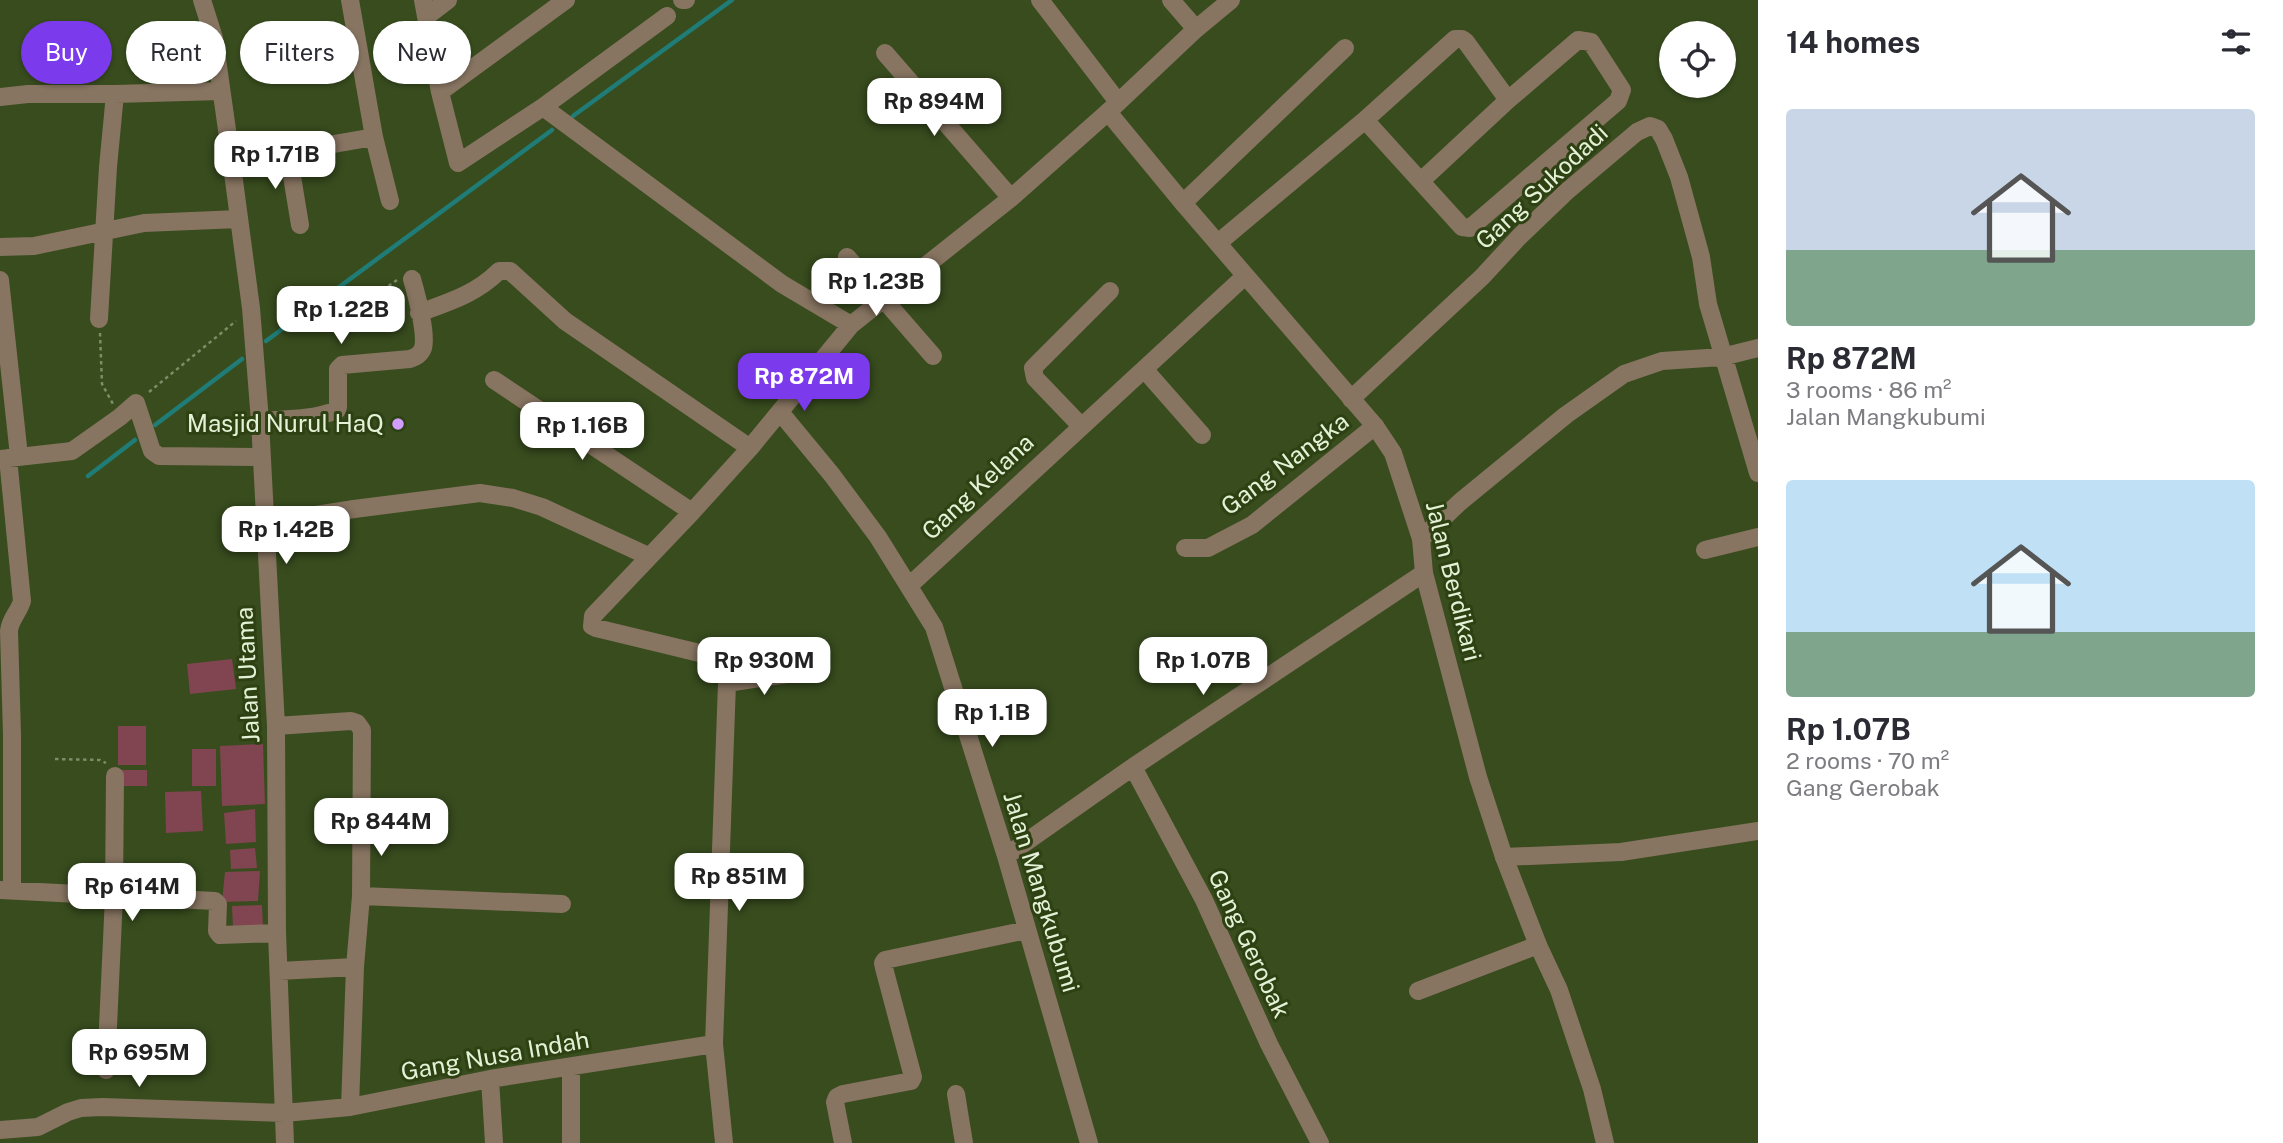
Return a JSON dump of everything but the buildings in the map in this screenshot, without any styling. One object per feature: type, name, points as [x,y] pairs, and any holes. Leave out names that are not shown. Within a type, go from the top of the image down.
[{"type":"street","name":"Jalan Utama","points":[[202,0],[214,38],[232,158],[251,308],[260,421],[276,726],[277,933],[285,1143]]},
{"type":"street","points":[[349,0],[374,137],[390,201]]},
{"type":"street","points":[[448,0],[425,8],[440,92],[458,163],[543,107],[667,16]]},
{"type":"street","points":[[440,92],[566,0]]},
{"type":"street","name":"Jalan Berdikari","points":[[1040,0],[1183,203],[1375,426],[1393,453],[1420,539],[1424,573],[1478,777],[1504,857],[1538,945],[1559,990],[1592,1089],[1605,1143]]},
{"type":"street","points":[[1171,0],[1196,29]]},
{"type":"street","points":[[724,1143],[714,1044],[727,684],[725,664],[716,656],[592,626],[593,616],[750,448],[851,325],[1011,198],[1231,0]]},
{"type":"street","points":[[1218,243],[1458,38],[1466,42],[1508,100]]},
{"type":"street","points":[[1365,120],[1462,227],[1474,227],[1618,101],[1622,90],[1591,42],[1578,40],[1508,100],[1421,181]]},
{"type":"street","points":[[1183,203],[1345,48]]},
{"type":"street","points":[[886,53],[1011,198]]},
{"type":"street","points":[[0,97],[221,91]]},
{"type":"street","points":[[99,319],[114,94]]},
{"type":"street","points":[[543,107],[782,284],[851,325]]},
{"type":"street","name":"Gang Sukodadi","points":[[1351,398],[1467,292],[1566,192],[1637,132],[1650,126],[1658,129],[1664,139],[1679,177],[1701,257],[1708,304],[1722,357]]},
{"type":"street","points":[[232,158],[288,152],[374,137]]},
{"type":"street","points":[[288,152],[300,225]]},
{"type":"street","points":[[0,247],[34,246],[144,223],[239,219]]},
{"type":"street","points":[[847,257],[933,356]]},
{"type":"street","points":[[419,313],[470,294],[499,271],[510,271],[565,321],[750,448]]},
{"type":"street","name":"Gang Kelana","points":[[909,585],[1245,276]]},
{"type":"street","points":[[260,421],[299,419],[337,410],[338,369],[342,365],[415,358],[424,346],[412,279]]},
{"type":"street","points":[[0,280],[9,458],[22,601],[19,611],[9,624],[12,735],[6,890],[215,901],[218,904],[217,931],[220,935],[277,933]]},
{"type":"street","points":[[1081,426],[1035,378],[1033,368],[1110,291]]},
{"type":"street","points":[[1420,539],[1460,502],[1566,415],[1624,374],[1662,360],[1722,357],[1758,348]]},
{"type":"street","points":[[1722,357],[1758,473]]},
{"type":"street","points":[[1144,369],[1202,435]]},
{"type":"street","points":[[494,380],[692,512]]},
{"type":"street","points":[[9,458],[72,451],[136,403],[152,451],[159,456],[260,457]]},
{"type":"street","name":"Jalan Mangkubumi","points":[[780,412],[878,537],[934,627],[1006,856],[1089,1143]]},
{"type":"street","name":"Gang Nangka","points":[[1185,548],[1208,548],[1252,525],[1375,426]]},
{"type":"street","points":[[264,523],[480,493],[513,498],[542,507],[648,556]]},
{"type":"street","points":[[1705,550],[1758,537]]},
{"type":"street","points":[[1006,856],[1133,767],[1424,573]]},
{"type":"street","points":[[727,684],[794,673]]},
{"type":"street","points":[[276,726],[351,721],[357,723],[362,730],[361,896],[355,967],[350,1107]]},
{"type":"street","name":"Gang Gerobak","points":[[1133,767],[1204,900],[1274,1056],[1320,1143]]},
{"type":"street","points":[[106,1070],[114,896],[115,776]]},
{"type":"street","points":[[1504,857],[1620,852],[1758,831]]},
{"type":"street","points":[[361,896],[562,904]]},
{"type":"street","points":[[843,1143],[835,1102],[837,1097],[911,1081],[913,1077],[884,968],[885,960],[1027,930]]},
{"type":"street","points":[[1418,991],[1538,945]]},
{"type":"street","points":[[279,971],[355,967]]},
{"type":"street","name":"Gang Nusa Indah","points":[[0,1130],[38,1127],[81,1108],[284,1113],[350,1107],[491,1079],[714,1044]]},
{"type":"street","points":[[571,1143],[572,1067]]},
{"type":"street","points":[[491,1079],[494,1143]]},
{"type":"street","points":[[956,1094],[964,1143]]},
{"type":"path","points":[[377,294],[400,278],[412,279]]},
{"type":"path","points":[[136,403],[251,308]]},
{"type":"path","points":[[99,319],[102,384],[120,417]]},
{"type":"path","points":[[55,759],[100,760],[114,769],[115,776]]},
{"type":"waterway","points":[[573,116],[732,0]]},
{"type":"waterway","points":[[266,341],[552,130]]},
{"type":"waterway","points":[[155,425],[242,359]]},
{"type":"waterway","points":[[88,476],[135,440]]},
{"type":"place","name":"Masjid Nurul HaQ","points":[[398,424]]}]
